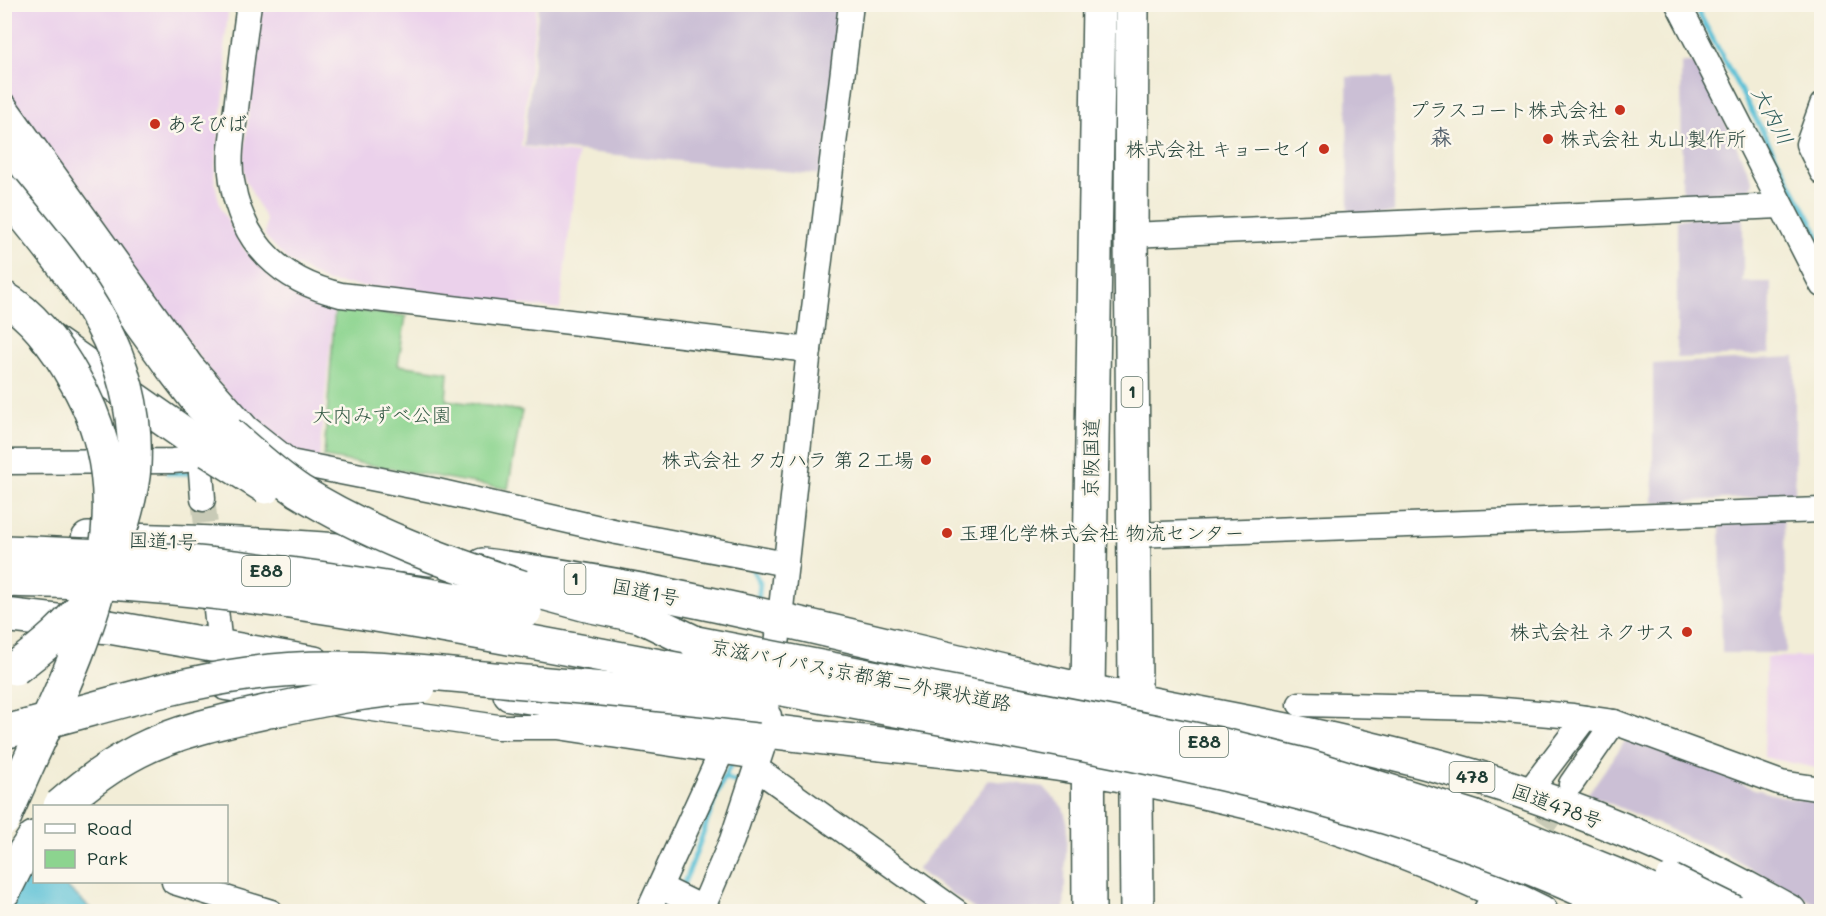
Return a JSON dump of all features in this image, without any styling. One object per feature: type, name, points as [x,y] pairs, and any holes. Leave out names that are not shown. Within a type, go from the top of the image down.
[{"type":"highway","name":"京阪国道","points":[[1089,912],[1093,759],[1088,690],[1099,4]]},
{"type":"highway","name":"京阪国道","points":[[1132,4],[1131,235],[1137,912]]},
{"type":"highway","points":[[4,134],[174,370],[200,404],[228,433],[297,489],[337,513],[402,543],[477,572]]},
{"type":"highway","points":[[4,191],[70,272],[92,305],[110,339],[122,371],[134,431],[134,458],[129,499],[109,564],[91,596],[69,624],[44,646],[4,674]]},
{"type":"highway","points":[[4,298],[37,324],[64,360],[81,389],[103,454],[108,487],[105,563],[86,633],[4,819]]},
{"type":"highway","points":[[4,315],[66,349],[249,478],[300,505],[413,553],[587,605],[640,616],[696,643]]},
{"type":"highway","name":"国道1号","points":[[4,538],[188,542],[372,552],[495,567],[668,596],[780,619],[1135,699]]},
{"type":"highway","name":"京滋バイパス;京都第二外環状道路","points":[[4,552],[176,561],[298,575],[525,611],[1219,744],[1308,766],[1473,817],[1628,880],[1691,912]]},
{"type":"highway","name":"京滋バイパス;京都第二外環状道路","points":[[4,580],[112,584],[315,606],[532,642],[1093,759],[1214,772],[1299,792],[1460,841],[1534,869],[1629,912]]},
{"type":"highway","points":[[4,615],[109,627],[376,674],[760,752],[1093,759]]},
{"type":"highway","points":[[4,732],[200,682],[292,669],[393,670],[741,703],[1093,759],[1136,779],[1249,803],[1312,820],[1385,845],[1494,907],[1541,912]]},
{"type":"highway","points":[[62,805],[109,767],[140,750],[182,734],[253,714],[336,698],[413,687],[461,684],[557,685]]},
{"type":"highway","points":[[1135,699],[1267,726],[1417,761],[1528,804],[1734,912]]},
{"type":"highway","name":"国道478号","points":[[1528,804],[1619,828],[1708,869],[1790,912]]},
{"type":"highway","points":[[4,891],[33,840]]},
{"type":"highway","points":[[1494,907],[1553,912]]},
{"type":"street","points":[[249,4],[231,150],[232,181],[242,218],[253,240],[271,260],[293,278],[315,288],[341,295],[809,350]]},
{"type":"street","points":[[660,887],[702,910],[732,840],[760,752],[780,619],[809,350],[851,4]]},
{"type":"street","points":[[1678,4],[1821,285]]},
{"type":"street","points":[[4,105],[191,364],[247,428],[290,462],[436,490],[617,532],[786,564]]},
{"type":"street","points":[[1821,105],[1808,144],[1821,171]]},
{"type":"street","points":[[1131,235],[1780,206]]},
{"type":"street","points":[[4,462],[200,459],[224,450],[247,428]]},
{"type":"street","points":[[200,459],[203,499]]},
{"type":"street","points":[[1134,535],[1821,510]]},
{"type":"street","points":[[214,591],[219,637]]},
{"type":"street","points":[[224,680],[225,688],[498,727],[558,727],[721,753],[760,752],[957,912]]},
{"type":"street","points":[[1300,704],[1481,708],[1614,722],[1781,783],[1821,789]]},
{"type":"street","points":[[1528,804],[1585,718]]},
{"type":"street","points":[[1571,784],[1614,722]]},
{"type":"street","points":[[648,912],[721,753]]},
{"type":"street","points":[[4,828],[33,838]]},
{"type":"street","points":[[177,883],[271,912]]},
{"type":"shaded area","points":[[4,5],[229,5],[224,49],[227,71],[214,176],[217,193],[221,208],[234,233],[245,250],[261,266],[291,288],[316,302],[334,307],[319,460],[303,459],[251,418],[217,381],[90,211],[5,90]]},
{"type":"shaded area","points":[[262,5],[537,5],[521,147],[578,154],[560,309],[327,282],[288,261],[265,236],[266,220],[245,179],[243,163]]},
{"type":"shaded area","points":[[539,5],[842,5],[824,175],[524,146]]},
{"type":"shaded area","points":[[1681,63],[1698,63],[1753,182],[1746,195],[1682,197]]},
{"type":"shaded area","points":[[1394,76],[1394,212],[1348,214],[1347,77]]},
{"type":"shaded area","points":[[1743,216],[1743,282],[1771,282],[1770,354],[1677,358],[1677,219]]},
{"type":"shaded area","points":[[1795,357],[1795,495],[1653,503],[1653,364]]},
{"type":"shaded area","points":[[1784,518],[1786,653],[1722,653],[1720,519]]},
{"type":"shaded area","points":[[1766,657],[1821,657],[1821,769],[1764,757]]},
{"type":"shaded area","points":[[1628,737],[1681,756],[1754,789],[1788,798],[1821,803],[1821,907],[1711,847],[1588,794]]},
{"type":"shaded area","points":[[989,780],[1044,787],[1063,808],[1067,822],[1064,911],[1035,909],[1033,912],[977,911],[917,870]]},
{"type":"green space","name":"大内みずべ公園","points":[[335,308],[406,316],[398,365],[448,372],[446,400],[522,411],[508,489],[324,457]]},
{"type":"water","points":[[4,861],[33,867],[33,883],[63,883],[93,911],[5,911]]},
{"type":"waterway","name":"大内川","points":[[1694,4],[1822,242]]},
{"type":"waterway","points":[[168,473],[195,473]]},
{"type":"waterway","points":[[306,479],[326,481]]},
{"type":"waterway","points":[[746,566],[751,567],[760,583],[758,602]]},
{"type":"waterway","points":[[680,891],[718,792],[733,761]]},
{"type":"waterway","points":[[723,778],[745,784]]},
{"type":"waterway","points":[[670,912],[675,902]]},
{"type":"tunnel","points":[[203,499],[210,559]]},
{"type":"tunnel","points":[[1524,854],[1567,791]]},
{"type":"place","name":"プラスコート株式会社","points":[[1620,110]]},
{"type":"place","name":"あそびば","points":[[155,124]]},
{"type":"place","name":"株式会社 丸山製作所","points":[[1548,139]]},
{"type":"place","name":"株式会社 キョーセイ","points":[[1324,149]]},
{"type":"place","name":"株式会社 タカハラ 第２工場","points":[[926,460]]},
{"type":"place","name":"玉理化学株式会社 物流センター","points":[[947,533]]},
{"type":"place","name":"株式会社 ネクサス","points":[[1687,632]]},
{"type":"district","name":"森","points":[[1441,137]]}]
